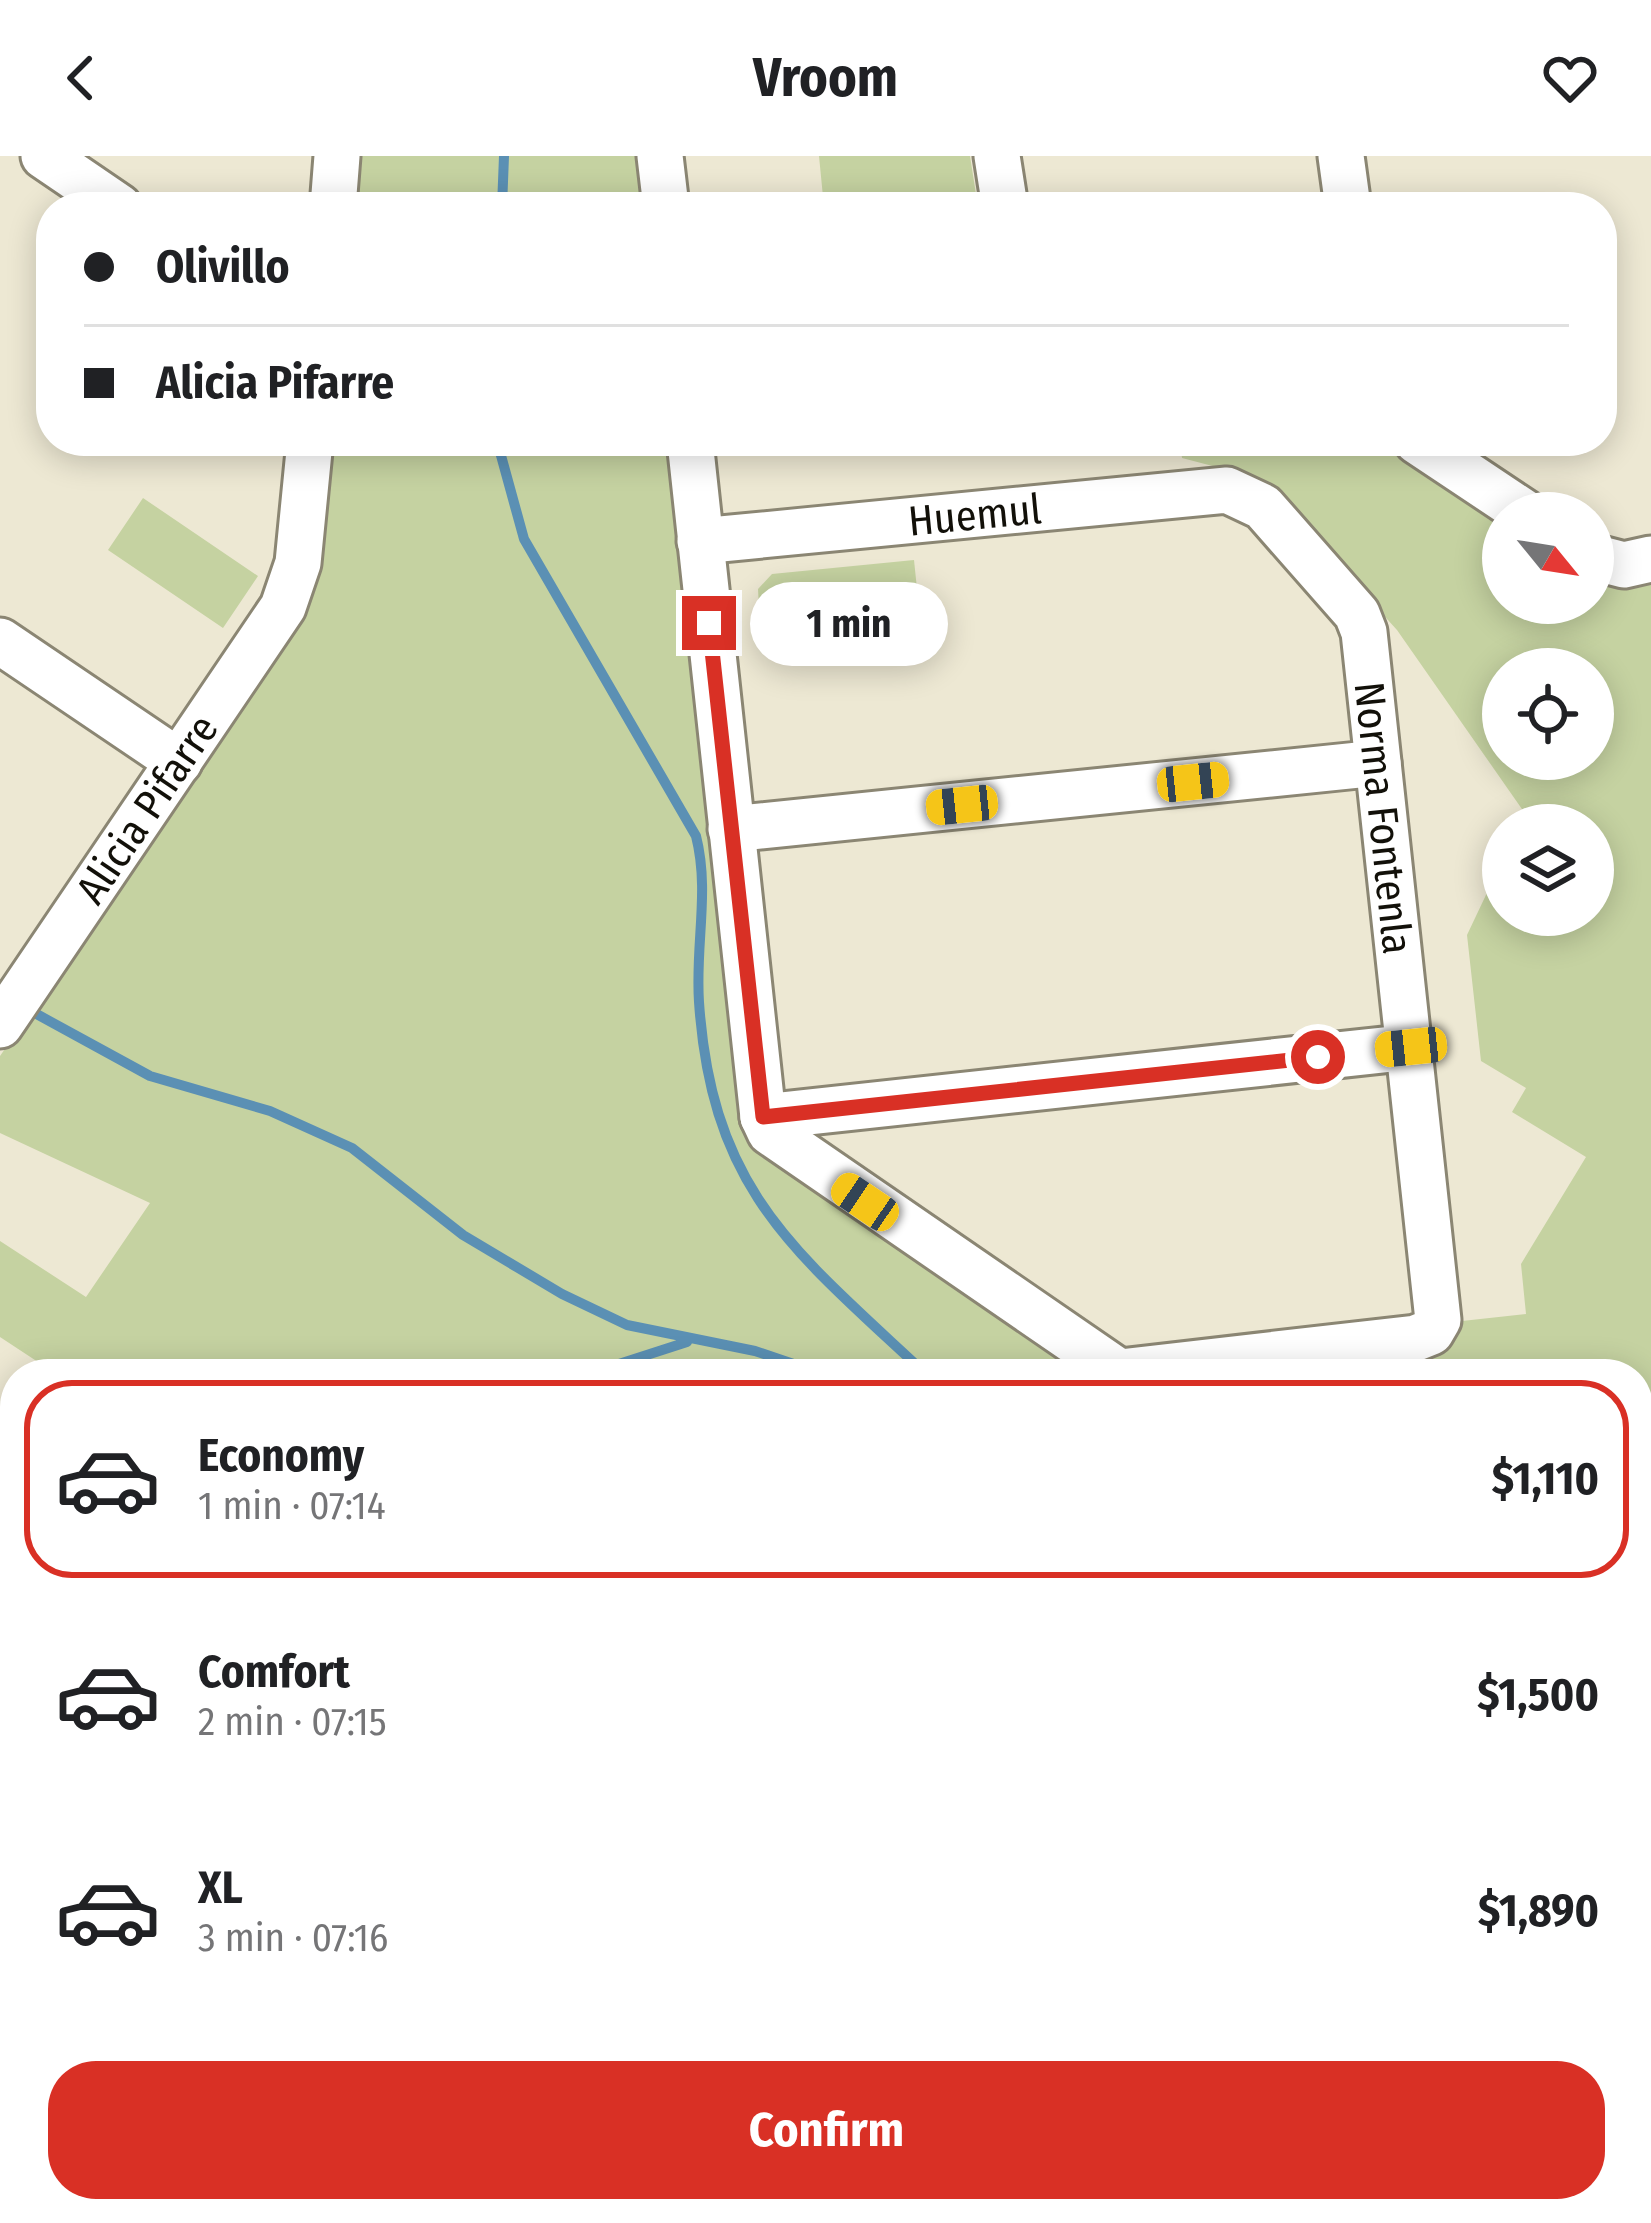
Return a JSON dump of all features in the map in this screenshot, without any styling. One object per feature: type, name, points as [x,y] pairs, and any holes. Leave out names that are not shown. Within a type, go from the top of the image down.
[{"type":"street","points":[[44,156],[97,192]]},
{"type":"street","points":[[334,192],[338,156]]},
{"type":"street","points":[[661,156],[665,192]]},
{"type":"street","points":[[997,156],[1003,192]]},
{"type":"street","points":[[1340,156],[1346,192]]},
{"type":"street","name":"Alicia Pifarre","points":[[0,1025],[291,590],[308,456]]},
{"type":"street","points":[[692,456],[763,1117],[770,1132],[792,1153],[1100,1359]]},
{"type":"street","points":[[1440,456],[1494,492]]},
{"type":"street","name":"Huemul","points":[[700,541],[1227,490],[1246,495]]},
{"type":"street","name":"Norma Fontenla","points":[[1239,1359],[1416,1338],[1436,1327],[1440,1305],[1364,632],[1357,614],[1246,495]]},
{"type":"street","points":[[1614,565],[1651,560]]},
{"type":"street","points":[[0,641],[179,762]]},
{"type":"street","points":[[731,829],[1378,763]]},
{"type":"street","points":[[763,1117],[1411,1047]]},
{"type":"green space","points":[[359,156],[642,156],[646,192],[355,192]]},
{"type":"green space","points":[[819,156],[970,156],[976,192],[823,192]]},
{"type":"green space","points":[[329,456],[674,456],[747,1140],[762,1156],[1063,1359],[33,1359],[0,1337],[0,1241],[86,1297],[150,1203],[0,1133],[0,1056],[299,627],[316,588]]},
{"type":"green space","points":[[1182,456],[1403,456],[1482,507],[1482,624],[1614,624],[1614,578],[1651,576],[1651,1359],[1407,1359],[1434,1356],[1455,1339],[1462,1321],[1526,1314],[1521,1264],[1586,1157],[1512,1112],[1526,1088],[1481,1061],[1467,935],[1482,903],[1482,936],[1614,936],[1614,804],[1518,804],[1502,780],[1614,780],[1614,648],[1482,648],[1482,752],[1397,630],[1268,488],[1247,475]]},
{"type":"green space","points":[[143,498],[258,576],[223,628],[108,550]]},
{"type":"green space","points":[[914,560],[919,608],[760,627],[758,589],[772,574]]},
{"type":"waterway","points":[[503,192],[504,156]]},
{"type":"waterway","points":[[501,456],[524,539],[696,836],[702,877],[698,981],[707,1068],[722,1124],[742,1171],[800,1253],[910,1359]]},
{"type":"waterway","points":[[31,1011],[150,1076],[270,1111],[352,1148],[463,1235],[562,1294],[627,1325],[779,1359]]},
{"type":"waterway","points":[[634,1359],[687,1342]]},
{"type":"route","points":[[709,623],[763,1117],[1318,1057]]}]
